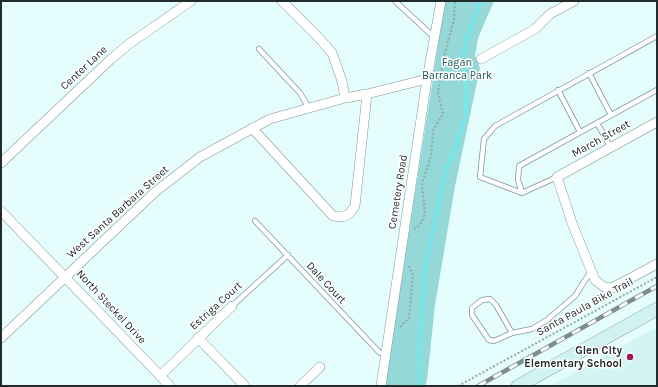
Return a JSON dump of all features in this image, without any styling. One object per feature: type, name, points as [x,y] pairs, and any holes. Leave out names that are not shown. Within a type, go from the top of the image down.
[{"type":"street","name":"Center Lane","points":[[1,163],[111,59],[129,44],[191,1]]},
{"type":"street","points":[[282,1],[332,53],[342,81],[345,98]]},
{"type":"street","name":"Cemetery Road","points":[[381,386],[427,79],[441,1]]},
{"type":"street","points":[[481,59],[535,29],[550,14],[574,1]]},
{"type":"street","name":"West Santa Barbara Street","points":[[1,338],[155,192],[200,158],[252,128],[270,120],[345,98],[427,79]]},
{"type":"street","points":[[252,128],[333,216],[342,217],[349,214],[355,206],[367,94]]},
{"type":"street","name":"March Street","points":[[558,177],[657,122]]},
{"type":"street","points":[[558,177],[572,223],[595,280],[604,287],[612,288],[657,264]]},
{"type":"street","name":"North Steckel Drive","points":[[1,211],[170,386]]},
{"type":"street","name":"Estriga Court","points":[[160,376],[232,306]]},
{"type":"street","points":[[518,386],[657,309]]},
{"type":"street","points":[[198,338],[245,386]]},
{"type":"street","points":[[300,386],[320,367]]},
{"type":"lane","points":[[395,1],[435,38]]},
{"type":"lane","points":[[558,177],[522,193],[480,177],[484,138],[495,126],[657,36]]},
{"type":"lane","points":[[259,49],[300,93],[309,108]]},
{"type":"lane","points":[[589,73],[611,115]]},
{"type":"lane","points":[[558,90],[580,132]]},
{"type":"lane","points":[[522,193],[518,180],[519,166],[657,90]]},
{"type":"lane","points":[[597,123],[611,148]]},
{"type":"lane","name":"Dale Court","points":[[255,221],[379,352],[385,355]]},
{"type":"lane","name":"Estriga Court","points":[[232,306],[288,256]]},
{"type":"lane","points":[[512,333],[490,299],[482,300],[472,308],[472,315],[489,340],[494,341],[512,333],[532,329],[547,320],[575,296],[591,271]]},
{"type":"path","points":[[413,230],[420,224],[425,214],[422,184],[431,156],[433,131],[444,114],[438,94],[443,60],[454,20],[455,1]]},
{"type":"path","points":[[388,339],[409,318],[412,275],[408,261]]},
{"type":"path","name":"Santa Paula Bike Trail","points":[[458,386],[657,277]]},
{"type":"shaded area","name":"Glen City Elementary School","points":[[657,327],[657,386],[550,386]]},
{"type":"green space","name":"Fagan Barranca Park","points":[[445,1],[494,1],[478,38],[475,56],[480,68],[455,186],[435,305],[427,380],[425,386],[385,386]]},
{"type":"waterway","points":[[420,386],[419,350],[425,269],[445,173],[463,125],[466,112],[466,82],[463,56],[467,38],[481,1]]},
{"type":"railway","points":[[478,386],[657,286]]},
{"type":"place","name":"Glen City Elementary School","points":[[630,357]]}]
